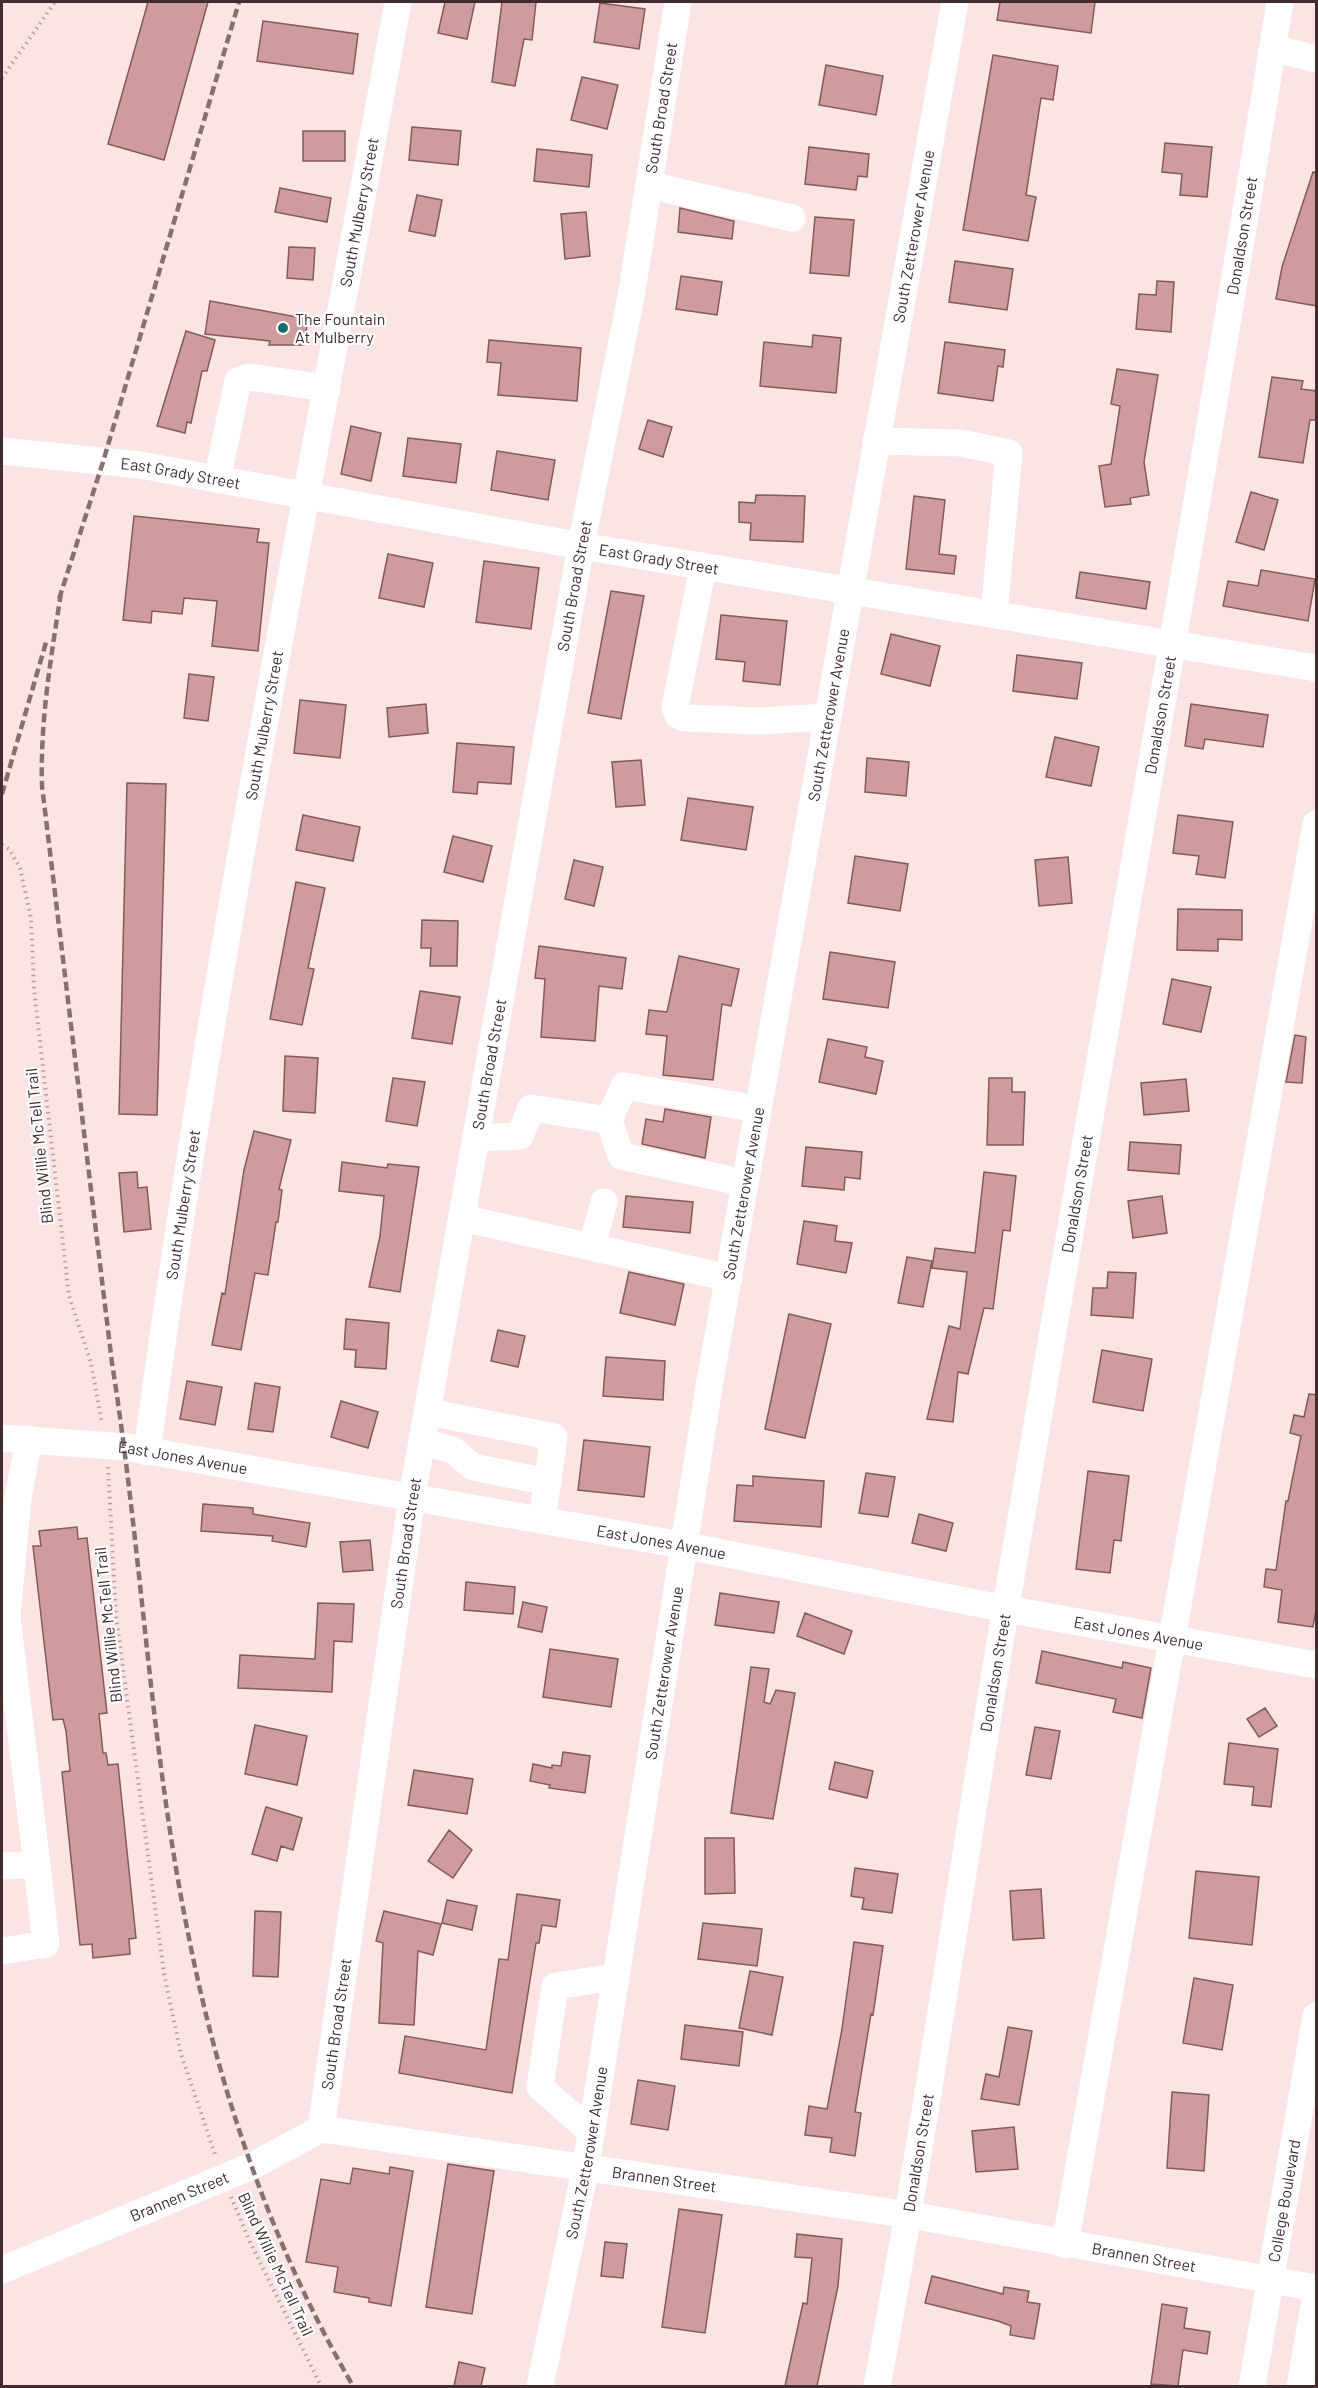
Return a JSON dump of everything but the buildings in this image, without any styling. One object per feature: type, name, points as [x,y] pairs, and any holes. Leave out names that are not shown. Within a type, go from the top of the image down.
[{"type":"street","name":"South Mulberry Street","points":[[147,1452],[176,1239],[218,986],[398,2]]},
{"type":"street","name":"South Broad Street","points":[[321,2129],[412,1497],[581,546],[631,297],[678,2]]},
{"type":"street","name":"South Zetterower Avenue","points":[[540,2386],[591,2132],[682,1545],[955,2]]},
{"type":"street","name":"Donaldson Street","points":[[877,2386],[910,2215],[1006,1609],[1174,643],[1280,2]]},
{"type":"street","points":[[1273,48],[1317,59]]},
{"type":"street","points":[[649,185],[792,218]]},
{"type":"street","points":[[217,480],[238,381],[249,377],[327,388]]},
{"type":"street","points":[[876,441],[962,443],[1009,453],[994,614]]},
{"type":"street","name":"East Grady Street","points":[[2,451],[140,465],[702,567],[1317,668]]},
{"type":"street","points":[[702,567],[675,706],[678,715],[684,718],[761,721],[827,717]]},
{"type":"street","points":[[1065,2245],[1317,824]]},
{"type":"street","points":[[745,1183],[621,1156],[609,1120],[624,1086],[758,1109]]},
{"type":"street","points":[[477,1138],[520,1136],[531,1107],[609,1120]]},
{"type":"street","points":[[592,1246],[604,1202]]},
{"type":"street","points":[[462,1218],[729,1278]]},
{"type":"street","points":[[428,1412],[554,1437],[542,1520]]},
{"type":"street","name":"East Jones Avenue","points":[[2,1438],[106,1445],[412,1497],[682,1545],[1006,1609],[1173,1637],[1317,1665]]},
{"type":"street","points":[[2,1950],[46,1944],[7,1617],[18,1498],[29,1439]]},
{"type":"street","points":[[422,1442],[453,1450],[473,1467],[548,1482]]},
{"type":"street","points":[[2,1866],[37,1865]]},
{"type":"street","points":[[591,2132],[540,2087],[555,1986],[615,1977]]},
{"type":"street","name":"College Boulevard","points":[[1252,2386],[1317,2016]]},
{"type":"street","name":"Brannen Street","points":[[2,2270],[223,2178],[321,2129],[910,2215],[1065,2245],[1317,2288]]},
{"type":"street","points":[[1300,2386],[1317,2294]]},
{"type":"path","points":[[2,78],[55,2]]},
{"type":"path","name":"Blind Willie McTell Trail","points":[[2,845],[9,849],[20,868],[31,918],[34,989],[69,1296],[91,1364],[106,1445],[116,1616],[164,1974],[181,2054],[223,2178],[250,2242],[321,2386]]},
{"type":"railway","points":[[59,599],[103,462],[239,2]]},
{"type":"railway","points":[[61,593],[44,713],[42,786],[131,1506],[155,1721],[175,1863],[201,1992],[232,2109],[273,2223],[297,2279],[353,2386]]},
{"type":"railway","points":[[2,794],[47,639]]},
{"type":"place","name":"The Fountain At Mulberry","points":[[283,328]]}]
